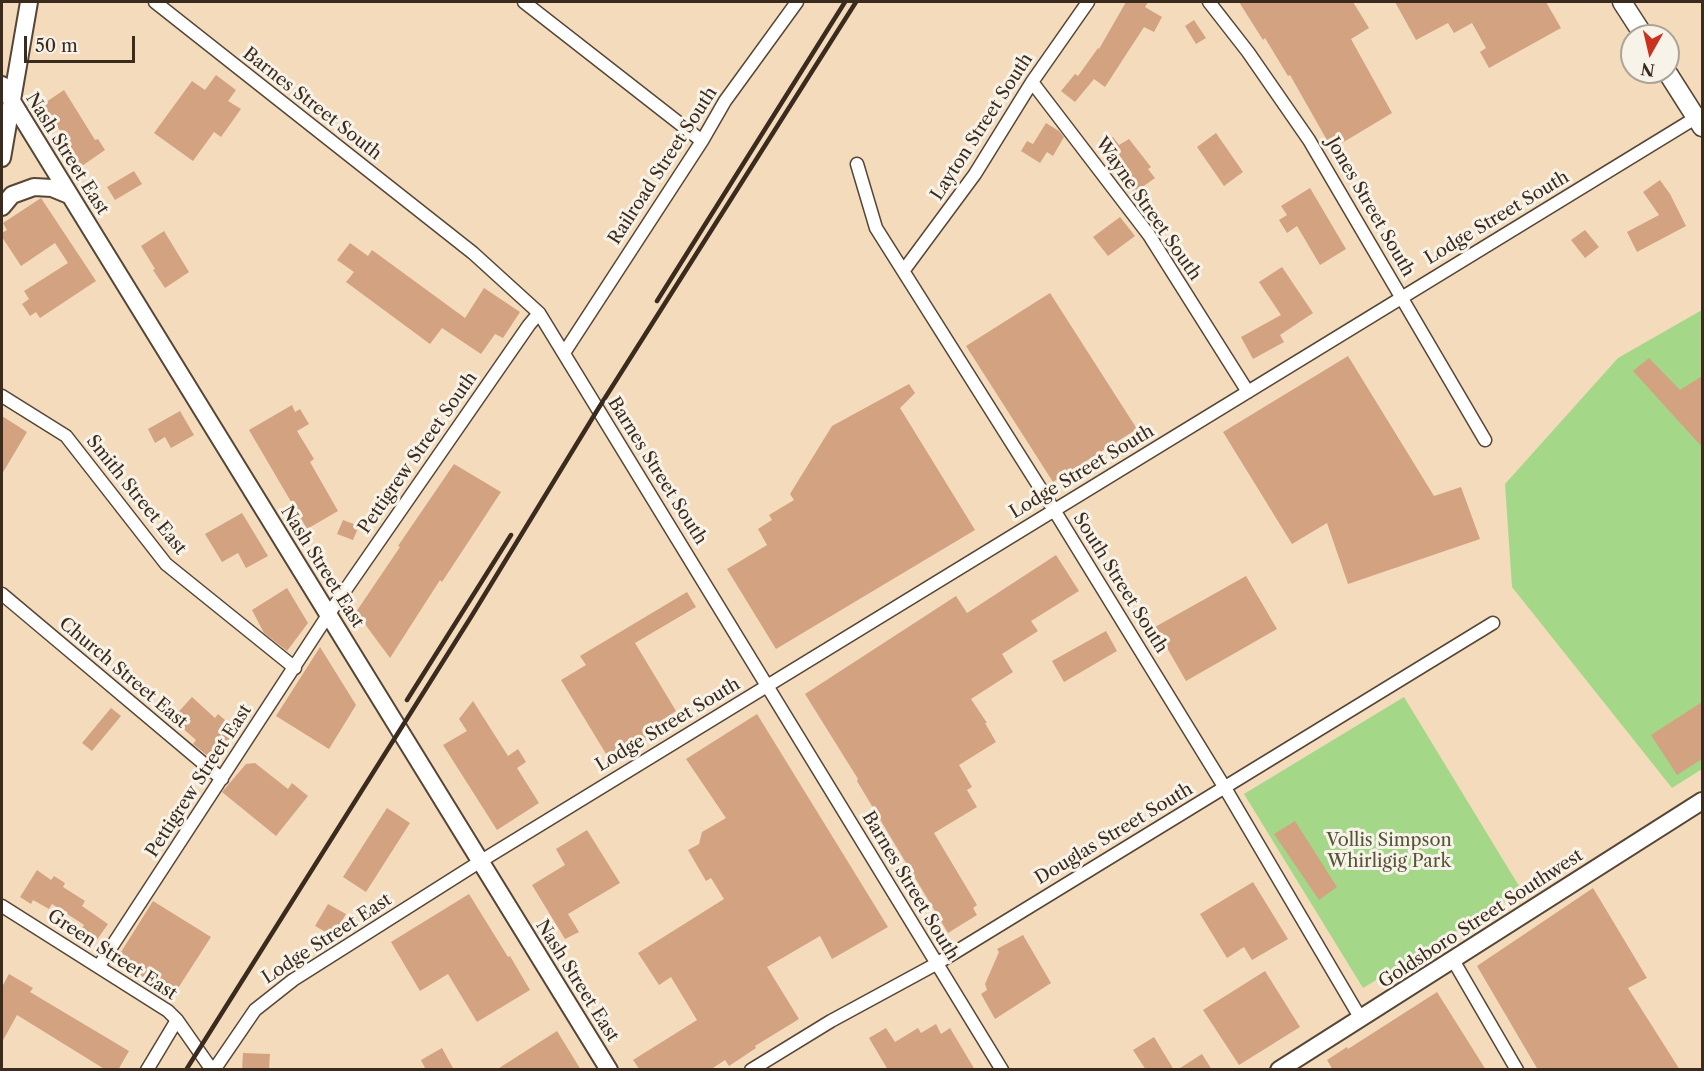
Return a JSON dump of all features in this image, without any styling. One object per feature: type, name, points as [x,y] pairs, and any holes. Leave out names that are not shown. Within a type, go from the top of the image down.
[{"type":"main road","points":[[2,158],[30,2]]},
{"type":"main road","points":[[1622,2],[1636,24]]},
{"type":"main road","points":[[1675,84],[1700,119]]},
{"type":"main road","name":"Nash Street East","points":[[2,85],[609,1070]]},
{"type":"main road","points":[[2,207],[12,195],[34,187],[52,188],[69,195]]},
{"type":"main road","name":"Goldsboro Street Southwest","points":[[1279,1070],[1702,803]]},
{"type":"street","name":"Barnes Street South","points":[[155,2],[473,253],[539,313],[1002,1070]]},
{"type":"street","points":[[524,2],[702,141]]},
{"type":"street","name":"Railroad Street South","points":[[564,353],[702,141],[725,101],[797,2]]},
{"type":"street","name":"Layton Street South","points":[[904,270],[975,174],[1032,82],[1088,2]]},
{"type":"street","name":"Jones Street South","points":[[1209,2],[1298,123],[1485,440]]},
{"type":"street","name":"Wayne Street South","points":[[1032,82],[1149,235],[1248,392]]},
{"type":"street","name":"Lodge Street South","points":[[481,861],[1402,297],[1700,119]]},
{"type":"street","name":"South Street South","points":[[857,164],[876,228],[1054,510],[1225,789],[1361,1018]]},
{"type":"street","name":"Pettigrew Street South","points":[[328,615],[539,313]]},
{"type":"street","name":"Smith Street East","points":[[2,396],[66,436],[166,564],[295,668]]},
{"type":"street","name":"Church Street East","points":[[2,594],[222,779]]},
{"type":"street","name":"Pettigrew Street East","points":[[99,966],[328,615]]},
{"type":"street","name":"Douglas Street South","points":[[751,1070],[831,1021],[936,964],[1493,623]]},
{"type":"street","name":"Lodge Street East","points":[[213,1070],[255,1010],[293,980],[481,861]]},
{"type":"street","name":"Green Street East","points":[[2,906],[168,1011],[213,1070]]},
{"type":"street","points":[[1453,960],[1517,1070]]},
{"type":"street","points":[[147,1070],[177,1020]]},
{"type":"green space","points":[[1702,310],[1702,769],[1672,788],[1512,587],[1505,484],[1618,358]]},
{"type":"green space","name":"Vollis Simpson Whirligig Park","points":[[1404,697],[1522,891],[1363,988],[1244,794]]},
{"type":"building","points":[[1126,2],[1148,2],[1145,7],[1162,17],[1154,32],[1144,27],[1105,87],[1094,79],[1075,102],[1061,91],[1075,74],[1078,76],[1099,49]]},
{"type":"building","points":[[1239,2],[1353,2],[1369,28],[1351,39],[1392,113],[1332,149],[1290,75],[1288,76],[1265,38],[1263,40]]},
{"type":"building","points":[[1395,2],[1546,2],[1561,28],[1489,68],[1480,52],[1486,48],[1472,23],[1454,33],[1448,23],[1416,40]]},
{"type":"building","points":[[1194,20],[1206,38],[1196,44],[1185,26]]},
{"type":"building","points":[[216,75],[236,90],[228,101],[241,109],[221,137],[214,132],[193,161],[154,133],[192,81],[205,90]]},
{"type":"building","points":[[64,90],[95,140],[98,139],[105,150],[79,168],[71,157],[75,154],[43,104]]},
{"type":"building","points":[[1046,123],[1064,137],[1053,156],[1047,152],[1040,163],[1021,151],[1027,141],[1033,144]]},
{"type":"building","points":[[1216,133],[1243,172],[1224,186],[1197,147]]},
{"type":"building","points":[[1113,137],[1119,145],[1129,139],[1151,167],[1148,169],[1155,178],[1134,193],[1100,146]]},
{"type":"building","points":[[134,171],[142,184],[115,200],[107,187]]},
{"type":"building","points":[[1660,180],[1670,194],[1686,226],[1637,252],[1627,232],[1659,215],[1643,192]]},
{"type":"building","points":[[1310,188],[1346,249],[1320,265],[1297,226],[1287,233],[1279,220],[1287,215],[1281,206]]},
{"type":"building","points":[[41,198],[96,281],[40,318],[36,312],[30,316],[22,304],[29,299],[24,291],[68,263],[55,243],[21,266],[2,237],[2,233],[7,230],[3,223]]},
{"type":"building","points":[[1120,217],[1135,236],[1108,256],[1093,237]]},
{"type":"building","points":[[1585,230],[1599,247],[1585,258],[1571,240]]},
{"type":"building","points":[[164,231],[189,272],[165,288],[141,246]]},
{"type":"building","points":[[350,243],[368,256],[372,250],[465,318],[484,288],[520,312],[503,338],[495,334],[481,354],[442,328],[430,344],[346,282],[354,272],[337,260]]},
{"type":"building","points":[[1282,267],[1313,313],[1280,335],[1284,342],[1253,359],[1241,337],[1281,315],[1259,282]]},
{"type":"building","points":[[1050,293],[1137,429],[1053,482],[966,346]]},
{"type":"building","points":[[1348,356],[1434,496],[1461,487],[1480,539],[1348,584],[1327,523],[1292,544],[1223,432]]},
{"type":"building","points":[[1649,358],[1680,390],[1702,376],[1702,447],[1633,371]]},
{"type":"building","points":[[909,384],[915,393],[900,408],[975,530],[776,649],[727,569],[767,545],[758,529],[772,520],[769,515],[794,500],[790,494],[832,426]]},
{"type":"building","points":[[292,405],[295,412],[300,409],[309,424],[297,431],[314,459],[310,462],[338,511],[307,529],[249,430]]},
{"type":"building","points":[[180,411],[194,435],[171,448],[165,437],[155,443],[148,429]]},
{"type":"building","points":[[2,416],[27,432],[2,474]]},
{"type":"building","points":[[454,464],[501,492],[390,658],[356,612]]},
{"type":"building","points":[[242,513],[268,556],[246,568],[238,553],[222,562],[205,534]]},
{"type":"building","points":[[343,520],[359,526],[353,540],[337,534]]},
{"type":"building","points":[[1056,555],[1079,591],[1031,621],[1038,631],[1002,654],[1013,672],[971,699],[996,742],[959,765],[972,787],[967,790],[977,807],[934,833],[977,905],[973,908],[977,915],[948,933],[857,781],[858,779],[805,694],[956,596],[967,613]]},
{"type":"building","points":[[1246,576],[1277,629],[1186,681],[1155,627]]},
{"type":"building","points":[[287,588],[308,623],[287,651],[264,633],[252,610]]},
{"type":"building","points":[[687,592],[696,607],[635,643],[676,711],[665,718],[670,726],[611,762],[561,680],[586,665],[580,656]]},
{"type":"building","points":[[1106,631],[1117,651],[1064,682],[1052,661]]},
{"type":"building","points":[[320,647],[356,705],[329,749],[276,716]]},
{"type":"building","points":[[192,697],[215,718],[218,714],[239,732],[214,761],[193,744],[196,740],[172,719]]},
{"type":"building","points":[[473,701],[508,756],[518,749],[526,762],[517,768],[539,803],[497,830],[443,745],[467,731],[459,719]]},
{"type":"building","points":[[1702,702],[1702,759],[1677,775],[1651,735]]},
{"type":"building","points":[[111,708],[121,716],[92,751],[82,743]]},
{"type":"building","points":[[757,714],[888,927],[832,959],[820,936],[767,967],[799,1019],[755,1046],[756,1048],[729,1066],[725,1060],[710,1070],[640,1070],[633,1060],[697,1020],[671,977],[659,985],[638,953],[724,899],[711,878],[706,881],[688,850],[699,844],[702,832],[726,818],[686,759]]},
{"type":"building","points":[[255,763],[288,789],[292,783],[308,796],[276,836],[222,792],[246,764]]},
{"type":"building","points":[[387,808],[410,823],[366,892],[343,877]]},
{"type":"building","points":[[1295,821],[1337,887],[1319,900],[1274,834]]},
{"type":"building","points":[[587,830],[620,883],[568,914],[579,932],[565,939],[532,885],[565,865],[556,849]]},
{"type":"building","points":[[37,870],[51,880],[54,876],[65,883],[63,887],[85,901],[82,906],[108,924],[94,944],[78,934],[84,925],[52,904],[49,909],[33,900],[31,904],[20,897]]},
{"type":"building","points":[[1253,882],[1288,939],[1252,960],[1244,947],[1227,958],[1200,914]]},
{"type":"building","points":[[1593,888],[1647,978],[1628,988],[1680,1070],[1538,1070],[1477,966]]},
{"type":"building","points":[[469,894],[530,990],[477,1022],[448,974],[420,991],[391,942]]},
{"type":"building","points":[[153,901],[211,937],[173,996],[116,960]]},
{"type":"building","points":[[328,904],[346,914],[333,936],[315,926]]},
{"type":"building","points":[[1023,935],[1051,983],[995,1019],[981,994],[987,990],[985,984],[999,952],[997,949]]},
{"type":"building","points":[[1265,971],[1300,1027],[1239,1065],[1203,1010]]},
{"type":"building","points":[[9,974],[33,988],[30,992],[129,1051],[118,1070],[106,1070],[17,1015],[2,1042],[2,987]]},
{"type":"building","points":[[1437,992],[1486,1070],[1333,1070],[1327,1060]]},
{"type":"building","points":[[936,1024],[941,1034],[950,1028],[975,1070],[888,1070],[869,1038],[886,1028],[895,1042],[918,1028],[921,1033]]},
{"type":"building","points":[[557,1031],[581,1070],[496,1070]]},
{"type":"building","points":[[1154,1037],[1174,1070],[1146,1070],[1133,1050]]},
{"type":"building","points":[[442,1048],[454,1070],[426,1070],[421,1060]]},
{"type":"building","points":[[243,1053],[270,1054],[269,1070],[242,1070]]},
{"type":"building","points":[[1202,1054],[1212,1070],[1177,1070]]},
{"type":"railway","points":[[657,301],[845,2]]},
{"type":"railway","points":[[186,1070],[471,617],[598,409],[856,2]]},
{"type":"railway","points":[[407,700],[511,535]]}]
